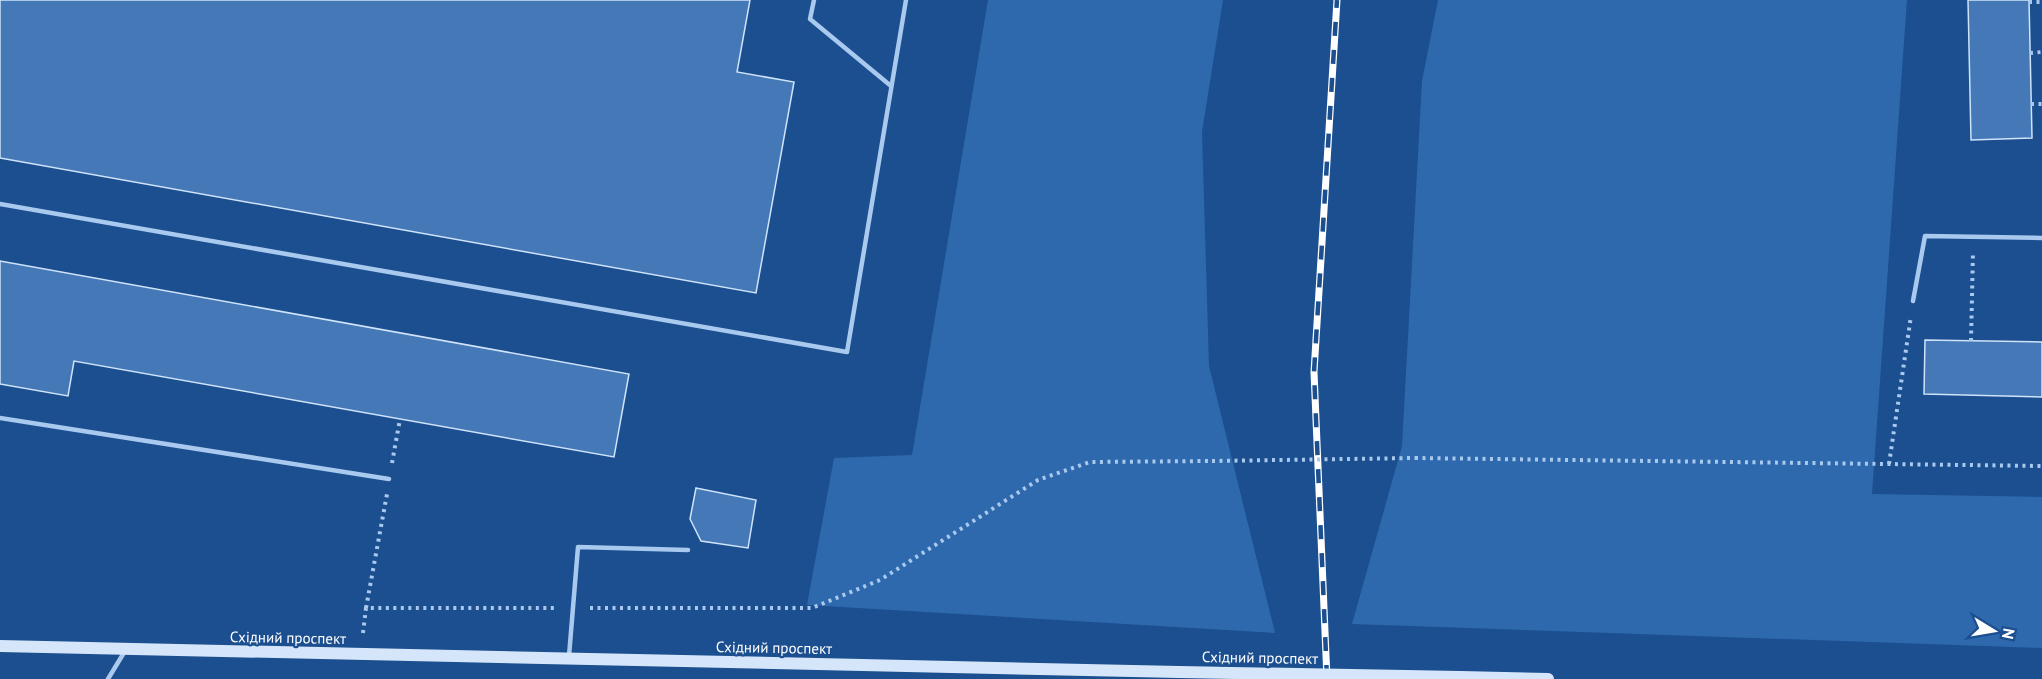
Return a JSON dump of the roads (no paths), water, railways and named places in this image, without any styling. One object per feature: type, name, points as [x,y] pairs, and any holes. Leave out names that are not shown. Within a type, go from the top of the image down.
[{"type":"main road","name":"Східний проспект","points":[[0,646],[1548,679]]},
{"type":"lane","points":[[814,0],[810,19],[891,86]]},
{"type":"lane","points":[[0,204],[847,351],[906,0]]},
{"type":"lane","points":[[1913,301],[1925,236],[2042,238]]},
{"type":"lane","points":[[0,418],[389,479]]},
{"type":"lane","points":[[568,659],[578,547],[688,550]]},
{"type":"lane","points":[[108,679],[127,649]]},
{"type":"railway","points":[[1327,679],[1314,372],[1337,0]]}]
